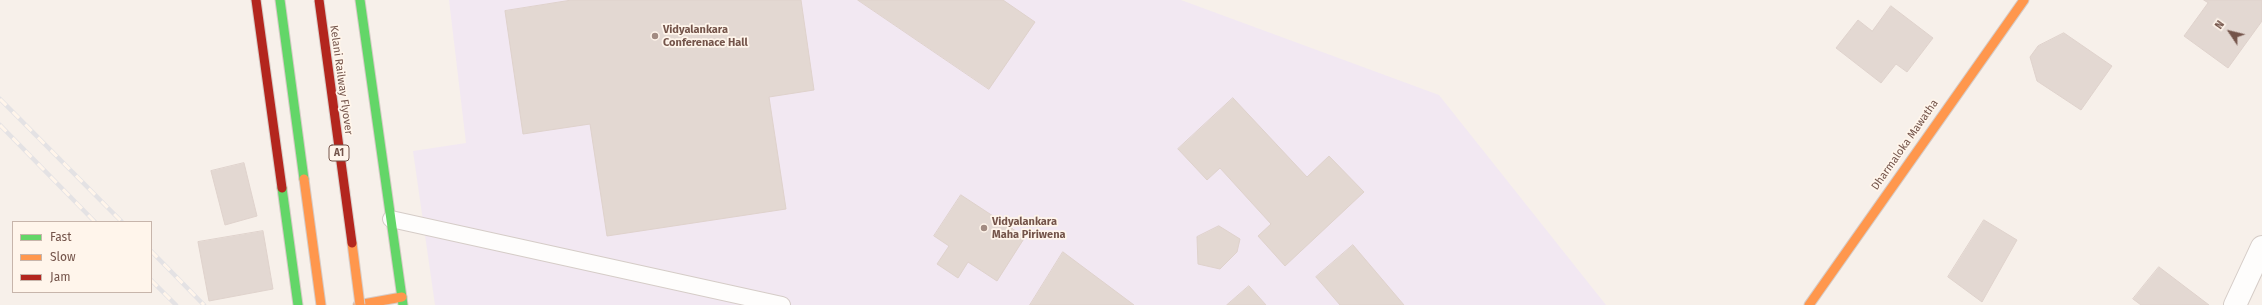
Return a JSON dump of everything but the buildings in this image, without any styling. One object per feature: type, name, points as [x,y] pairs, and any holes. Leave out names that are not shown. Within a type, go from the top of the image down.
[{"type":"main road","points":[[256,0],[298,305]]},
{"type":"main road","points":[[280,0],[321,305]]},
{"type":"main road","name":"Kelani Railway Flyover","points":[[319,0],[359,305]]},
{"type":"main road","points":[[359,305],[403,301],[360,0]]},
{"type":"main road","name":"Dharmaloka Mawatha","points":[[1809,305],[2024,0]]},
{"type":"street","points":[[2235,305],[2260,257]]},
{"type":"lane","points":[[391,219],[782,305]]},
{"type":"shaded area","name":"Vidyalankara Maha Piriwena","points":[[449,0],[1181,0],[1439,95],[1606,305],[435,305],[413,151],[466,143]]},
{"type":"railway","points":[[0,99],[121,221]]},
{"type":"railway","points":[[0,125],[94,221]]},
{"type":"railway","points":[[152,252],[204,305]]},
{"type":"railway","points":[[152,281],[176,305]]},
{"type":"traffic: fast","points":[[280,0],[304,179]]},
{"type":"traffic: fast","points":[[360,0],[403,305]]},
{"type":"traffic: fast","points":[[282,188],[298,305]]},
{"type":"traffic: slow","points":[[1809,305],[2024,0]]},
{"type":"traffic: slow","points":[[304,179],[321,305]]},
{"type":"traffic: slow","points":[[352,243],[360,305]]},
{"type":"traffic: slow","points":[[358,305],[402,297]]},
{"type":"traffic: jam","points":[[256,0],[282,188]]},
{"type":"traffic: jam","points":[[319,0],[352,243]]},
{"type":"place","name":"Vidyalankara Conferenace Hall","points":[[655,36]]},
{"type":"place","name":"Vidyalankara Maha Piriwena","points":[[984,228]]}]
